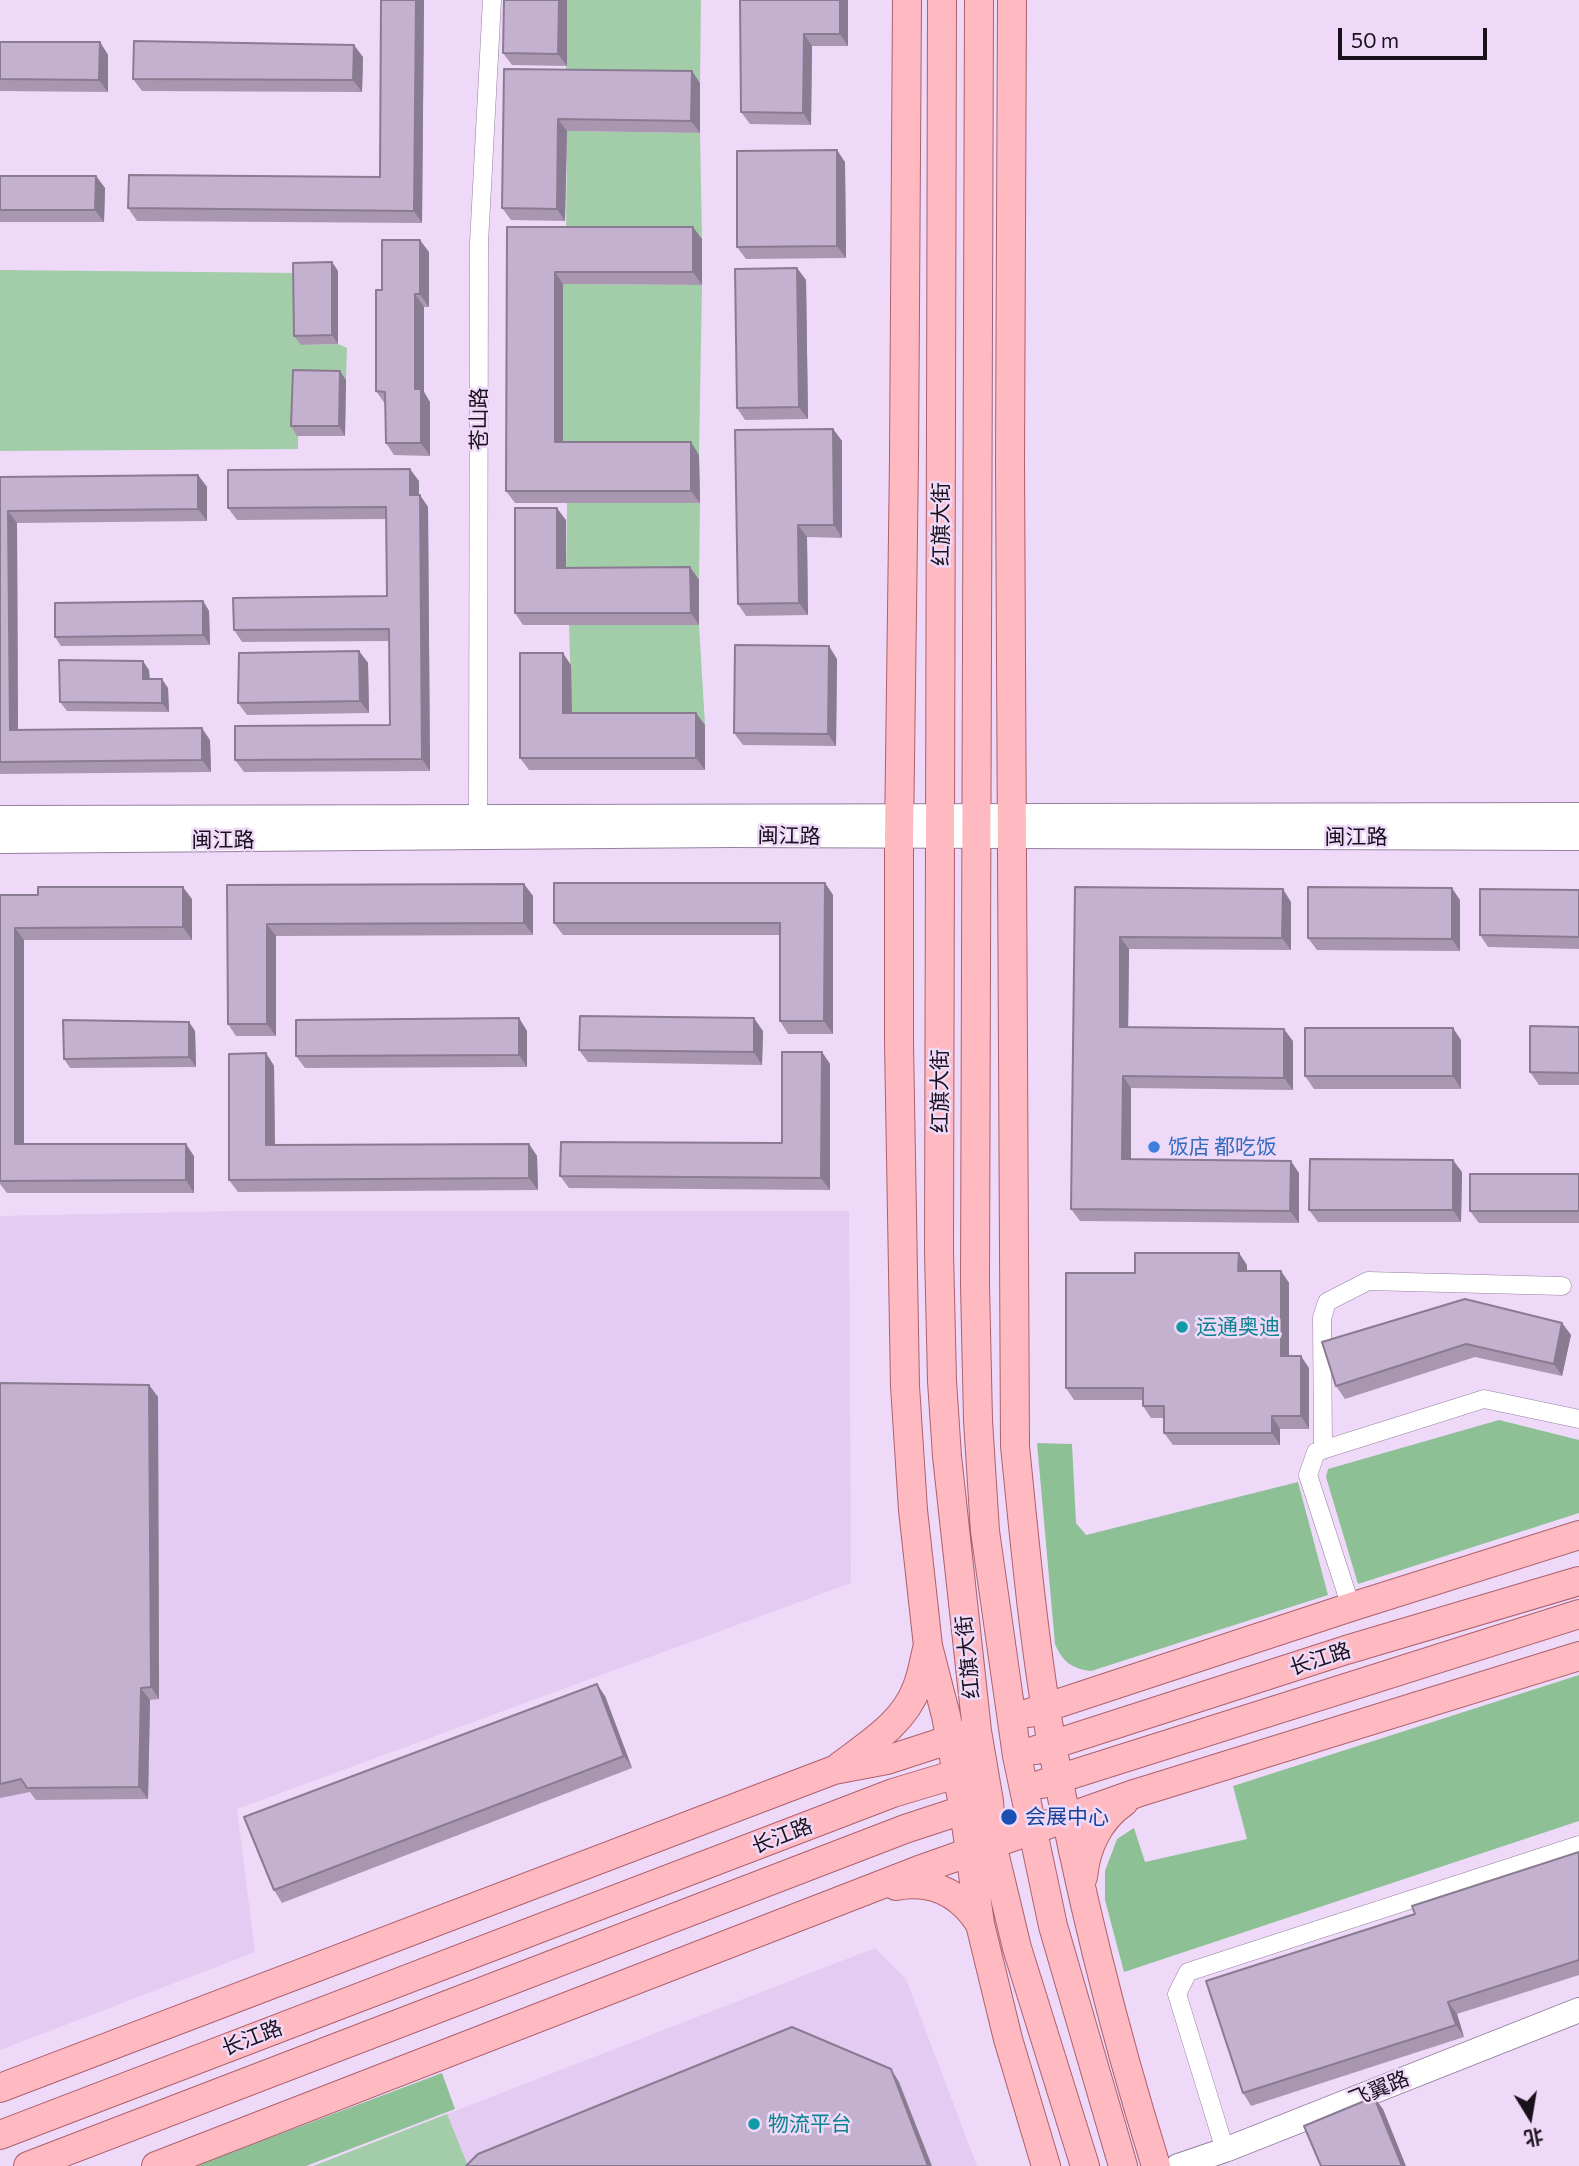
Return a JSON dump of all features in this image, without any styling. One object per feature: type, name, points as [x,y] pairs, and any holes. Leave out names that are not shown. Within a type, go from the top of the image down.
[{"type":"main road","name":"红旗大街","points":[[907,0],[899,1043],[905,1386],[913,1510],[928,1646],[950,1741],[969,1770]]},
{"type":"main road","name":"红旗大街","points":[[942,0],[939,1251],[942,1381],[976,1731],[969,1770],[982,1848],[980,1924],[1008,2039],[1046,2166]]},
{"type":"main road","name":"红旗大街","points":[[979,0],[975,1285],[978,1420],[985,1531],[1024,1789],[1062,1960],[1123,2166]]},
{"type":"main road","points":[[1012,0],[1010,461],[1015,1446],[1029,1591],[1052,1745],[1104,1987],[1156,2166]]},
{"type":"main road","name":"闽江路","points":[[0,841],[478,828],[1012,826],[1579,815]]},
{"type":"main road","name":"闽江路","points":[[0,818],[478,828]]},
{"type":"main road","name":"闽江路","points":[[1012,826],[1579,838]]},
{"type":"main road","points":[[0,2088],[834,1770],[887,1760],[950,1741],[1012,1718],[1579,1535]]},
{"type":"main road","name":"长江路","points":[[0,2135],[893,1793],[1346,1650],[1579,1581]]},
{"type":"main road","name":"长江路","points":[[28,2166],[892,1834],[1024,1789],[1579,1614]]},
{"type":"main road","points":[[834,1770],[875,1740],[902,1715],[918,1685],[928,1646]]},
{"type":"main road","points":[[1038,1646],[1057,1673],[1076,1683],[1100,1685],[1133,1680]]},
{"type":"main road","points":[[156,2166],[982,1848],[1137,1793],[1579,1656]]},
{"type":"main road","points":[[1083,1890],[1086,1860],[1101,1824],[1114,1809],[1137,1793]]},
{"type":"main road","name":"红旗大街","points":[[982,1848],[1017,1948],[1085,2166]]},
{"type":"main road","points":[[859,1894],[902,1885],[931,1886],[966,1904],[980,1924]]},
{"type":"main road","name":"飞翼路","points":[[1178,2166],[1225,2150],[1579,2010]]},
{"type":"street","name":"苍山路","points":[[478,828],[479,243],[492,0]]},
{"type":"street","points":[[1323,1450],[1322,1318],[1327,1302],[1368,1281],[1562,1286]]},
{"type":"street","points":[[1351,1607],[1308,1475],[1316,1452],[1484,1399],[1579,1418]]},
{"type":"street","points":[[1225,2150],[1177,1994],[1188,1972],[1579,1845]]},
{"type":"shaded area","points":[[233,1211],[849,1211],[851,1583],[237,1809],[255,1952],[0,2050],[0,1216]]},
{"type":"shaded area","points":[[875,1948],[906,1979],[977,2166],[313,2166]]},
{"type":"green space","points":[[567,0],[701,0],[700,83],[566,82]]},
{"type":"green space","points":[[567,131],[700,133],[702,239],[566,239]]},
{"type":"green space","points":[[0,270],[300,273],[301,345],[338,344],[347,348],[346,380],[299,380],[298,449],[0,451]]},
{"type":"green space","points":[[563,284],[702,285],[699,455],[563,455]]},
{"type":"green space","points":[[567,503],[700,503],[699,580],[566,580]]},
{"type":"green space","points":[[569,625],[699,625],[705,725],[572,725]]},
{"type":"green space","points":[[1499,1420],[1579,1440],[1579,1513],[1358,1584],[1326,1477],[1328,1469]]},
{"type":"green space","points":[[1037,1443],[1072,1444],[1076,1523],[1086,1535],[1298,1482],[1328,1595],[1091,1671],[1073,1666],[1064,1659],[1055,1644]]},
{"type":"green space","points":[[1579,1675],[1579,1821],[1124,1972],[1105,1900],[1105,1871],[1117,1839],[1134,1828],[1145,1862],[1247,1839],[1233,1786]]},
{"type":"green space","points":[[442,2073],[455,2109],[306,2166],[195,2166]]},
{"type":"green space","points":[[447,2114],[468,2166],[313,2166]]},
{"type":"building","points":[[381,0],[416,0],[414,211],[128,208],[129,175],[380,177]]},
{"type":"building","points":[[504,0],[559,0],[558,54],[503,53]]},
{"type":"building","points":[[740,0],[840,0],[840,34],[804,34],[803,113],[741,112]]},
{"type":"building","points":[[134,41],[354,45],[353,80],[133,79]]},
{"type":"building","points":[[0,42],[100,42],[99,80],[0,79]]},
{"type":"building","points":[[504,69],[692,71],[691,121],[558,119],[557,209],[502,208]]},
{"type":"building","points":[[837,150],[837,246],[737,247],[737,151]]},
{"type":"building","points":[[0,176],[96,176],[95,210],[0,210]]},
{"type":"building","points":[[507,227],[693,227],[693,272],[555,272],[555,442],[691,442],[691,491],[506,491]]},
{"type":"building","points":[[382,240],[420,240],[420,294],[415,294],[415,389],[421,389],[421,443],[386,443],[385,392],[376,391],[376,290],[382,290]]},
{"type":"building","points":[[332,262],[332,335],[294,336],[293,263]]},
{"type":"building","points":[[797,268],[799,407],[737,408],[735,269]]},
{"type":"building","points":[[293,370],[340,371],[339,426],[291,426]]},
{"type":"building","points":[[833,429],[834,525],[798,525],[799,603],[738,604],[735,430]]},
{"type":"building","points":[[410,469],[410,495],[420,495],[422,759],[235,760],[235,726],[390,725],[389,629],[234,630],[233,598],[387,596],[386,507],[228,508],[228,470]]},
{"type":"building","points":[[198,475],[198,509],[8,511],[10,730],[202,728],[202,760],[0,762],[0,477]]},
{"type":"building","points":[[515,508],[557,508],[557,568],[690,567],[691,613],[515,613]]},
{"type":"building","points":[[203,601],[203,635],[55,637],[55,603]]},
{"type":"building","points":[[735,645],[829,646],[828,734],[734,733]]},
{"type":"building","points":[[359,651],[360,701],[238,703],[239,653]]},
{"type":"building","points":[[520,653],[563,653],[563,713],[696,713],[696,758],[520,758]]},
{"type":"building","points":[[59,660],[143,661],[143,679],[162,679],[162,703],[60,702]]},
{"type":"building","points":[[554,883],[825,883],[824,1021],[780,1021],[780,923],[554,923]]},
{"type":"building","points":[[524,884],[524,923],[267,924],[267,1024],[228,1024],[227,885]]},
{"type":"building","points":[[38,887],[183,887],[183,927],[15,928],[15,1144],[186,1144],[186,1180],[0,1181],[0,895],[38,895]]},
{"type":"building","points":[[1075,887],[1283,889],[1282,938],[1120,937],[1120,1027],[1284,1029],[1284,1078],[1123,1076],[1122,1159],[1291,1161],[1290,1211],[1071,1209]]},
{"type":"building","points":[[1308,887],[1452,888],[1452,939],[1308,938]]},
{"type":"building","points":[[1480,889],[1579,890],[1579,937],[1480,935]]},
{"type":"building","points":[[580,1016],[754,1018],[754,1052],[579,1050]]},
{"type":"building","points":[[519,1018],[519,1055],[296,1056],[296,1020]]},
{"type":"building","points":[[63,1020],[189,1022],[189,1057],[64,1059]]},
{"type":"building","points":[[1530,1026],[1579,1027],[1579,1073],[1530,1072]]},
{"type":"building","points":[[1305,1028],[1453,1028],[1453,1076],[1305,1076]]},
{"type":"building","points":[[782,1052],[822,1052],[821,1178],[560,1176],[561,1142],[782,1143]]},
{"type":"building","points":[[266,1053],[266,1145],[529,1144],[529,1178],[229,1180],[229,1054]]},
{"type":"building","points":[[1310,1159],[1453,1160],[1453,1210],[1309,1210]]},
{"type":"building","points":[[1470,1174],[1579,1174],[1579,1211],[1470,1211]]},
{"type":"building","name":"运通奥迪","points":[[1135,1253],[1239,1253],[1238,1271],[1281,1271],[1281,1356],[1301,1356],[1301,1416],[1272,1416],[1272,1433],[1164,1433],[1164,1406],[1143,1406],[1143,1388],[1066,1388],[1066,1273],[1135,1273]]},
{"type":"building","points":[[1465,1299],[1562,1323],[1554,1364],[1466,1344],[1336,1386],[1322,1342]]},
{"type":"building","points":[[0,1383],[149,1385],[151,1687],[141,1688],[139,1787],[27,1788],[21,1779],[0,1784]]},
{"type":"building","points":[[597,1684],[624,1756],[274,1890],[244,1817]]},
{"type":"building","points":[[1579,1852],[1579,1960],[1448,2002],[1456,2025],[1243,2093],[1206,1981],[1415,1914],[1412,1906]]},
{"type":"building","name":"物流平台","points":[[792,2027],[891,2069],[928,2166],[466,2166],[478,2154]]},
{"type":"building","points":[[1374,2097],[1402,2166],[1321,2166],[1304,2126]]},
{"type":"place","name":"饭店 都吃饭","points":[[1154,1147]]},
{"type":"place","name":"运通奥迪","points":[[1182,1327]]},
{"type":"place","name":"会展中心","points":[[1009,1817]]},
{"type":"place","name":"物流平台","points":[[754,2124]]}]
